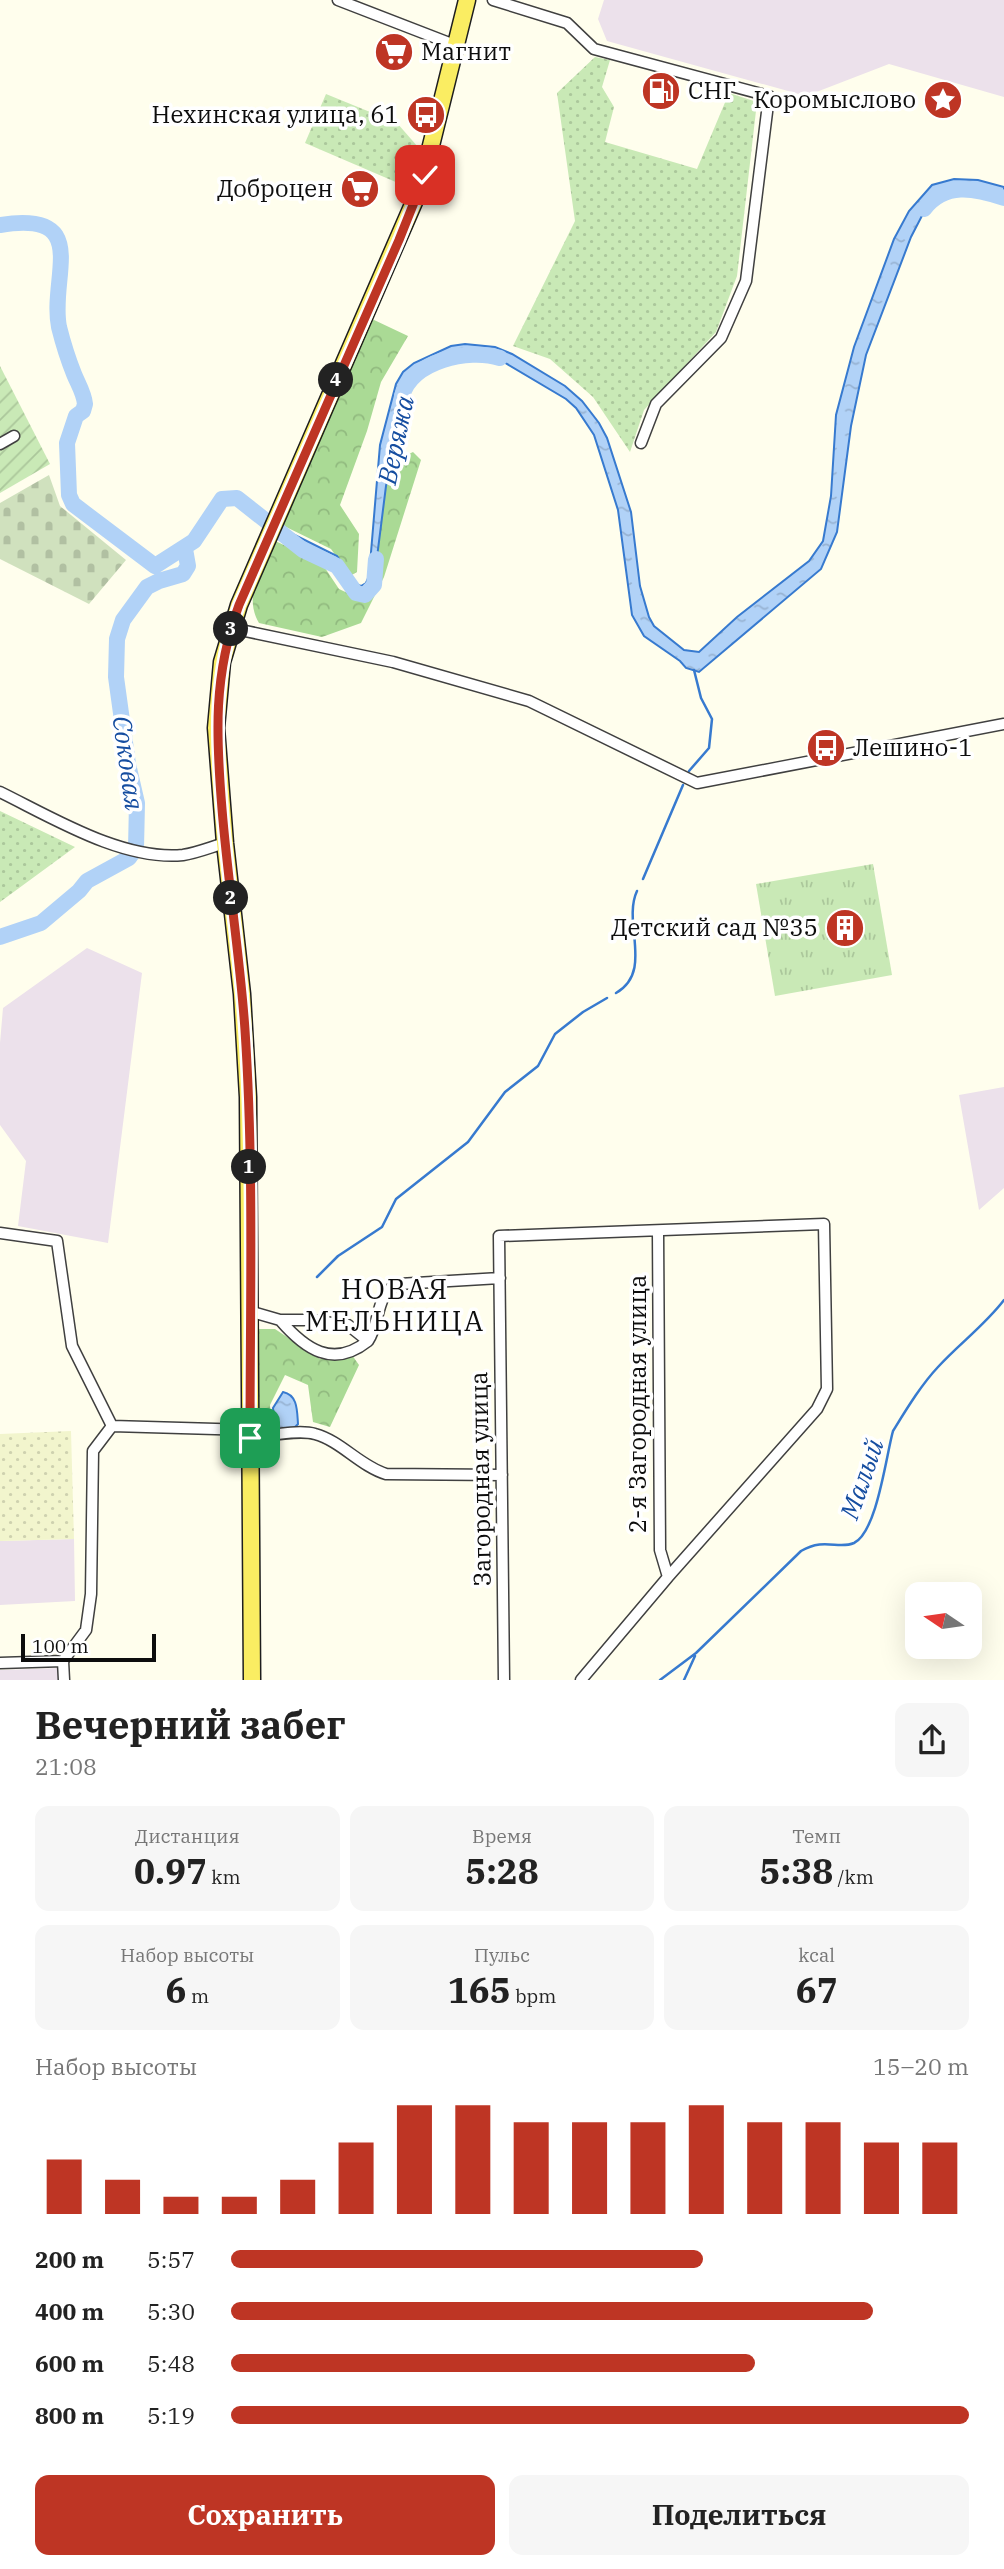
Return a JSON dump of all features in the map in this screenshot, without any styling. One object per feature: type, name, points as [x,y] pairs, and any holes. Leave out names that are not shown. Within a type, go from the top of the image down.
[{"type":"main road","points":[[252,1680],[249,1141],[245,1029],[225,843],[216,716],[220,677],[231,628],[256,564],[421,186],[467,0]]},
{"type":"street","points":[[338,0],[457,46]]},
{"type":"street","points":[[493,0],[567,23],[594,49],[769,96],[747,281],[721,338],[656,404],[641,443]]},
{"type":"street","points":[[0,444],[14,436]]},
{"type":"street","points":[[231,628],[393,662],[528,701],[696,783],[1004,724]]},
{"type":"street","points":[[0,792],[102,842],[160,855],[185,855],[225,843]]},
{"type":"street","points":[[581,1680],[817,1409],[827,1390],[824,1224],[658,1231]]},
{"type":"street","name":"Загородная улица","points":[[504,1680],[499,1236],[658,1231]]},
{"type":"street","name":"2-я Загородная улица","points":[[658,1231],[660,1549],[668,1577]]},
{"type":"street","points":[[0,1233],[57,1241],[72,1346],[112,1426]]},
{"type":"street","points":[[280,1320],[302,1344],[321,1353],[354,1352],[368,1341],[375,1331],[383,1295],[391,1287],[399,1284],[500,1278]]},
{"type":"street","points":[[249,1311],[280,1320],[348,1325],[368,1341]]},
{"type":"street","points":[[112,1426],[250,1434],[314,1433],[349,1452],[371,1468],[386,1474],[502,1475]]},
{"type":"street","points":[[64,1680],[63,1661],[86,1630],[91,1594],[93,1451],[112,1426]]},
{"type":"street","points":[[0,1663],[63,1661]]},
{"type":"shaded area","points":[[604,0],[1004,0],[1004,97],[889,64],[806,96],[607,41],[598,19]]},
{"type":"shaded area","points":[[87,948],[142,973],[108,1243],[18,1226],[26,1161],[0,1125],[0,1043],[3,1008]]},
{"type":"shaded area","points":[[1004,1087],[1004,1188],[979,1210],[959,1095]]},
{"type":"shaded area","points":[[74,1539],[75,1601],[0,1605],[0,1541]]},
{"type":"shaded area","points":[[58,1668],[59,1680],[0,1680],[0,1670]]},
{"type":"green space","points":[[595,57],[610,60],[602,87],[614,107],[605,142],[697,169],[729,93],[757,102],[737,276],[716,332],[644,410],[630,452],[593,397],[550,359],[513,346],[575,221],[557,93]]},
{"type":"green space","points":[[326,94],[397,123],[418,147],[405,186],[305,143]]},
{"type":"green space","points":[[372,319],[408,336],[381,382],[367,431],[340,505],[359,534],[357,572],[350,576],[331,549],[282,525]]},
{"type":"green space","points":[[0,366],[50,464],[0,493]]},
{"type":"green space","points":[[413,452],[421,460],[384,577],[361,623],[322,637],[259,623],[253,592],[259,570],[273,540],[321,562],[339,589],[356,597],[373,578],[388,464]]},
{"type":"green space","points":[[49,475],[60,506],[126,560],[89,604],[0,559],[0,503]]},
{"type":"green space","points":[[0,811],[75,847],[0,902]]},
{"type":"green space","points":[[873,864],[892,975],[775,996],[756,884]]},
{"type":"green space","points":[[258,1329],[275,1329],[320,1359],[352,1355],[359,1365],[330,1427],[313,1422],[308,1385],[285,1375],[270,1405],[271,1428],[257,1429],[255,1335]]},
{"type":"green space","points":[[71,1431],[74,1539],[0,1541],[0,1434]]},
{"type":"water","points":[[954,179],[978,180],[1004,187],[1004,199],[973,190],[940,193],[927,206],[911,237],[866,355],[851,426],[837,532],[821,569],[699,672],[686,668],[644,636],[632,615],[618,510],[594,435],[576,408],[566,399],[502,361],[477,355],[455,358],[413,376],[407,386],[386,486],[374,581],[367,588],[362,591],[353,590],[336,566],[283,539],[287,531],[337,556],[356,584],[361,586],[366,583],[369,576],[380,445],[396,384],[403,372],[414,363],[451,346],[465,344],[495,347],[512,354],[565,386],[582,401],[599,423],[607,438],[631,512],[640,586],[649,617],[654,626],[684,650],[699,652],[737,617],[809,561],[823,541],[831,496],[836,415],[854,347],[894,239],[909,211],[932,185]]},
{"type":"water","points":[[283,1392],[292,1396],[296,1404],[298,1424],[292,1430],[280,1430],[275,1426],[273,1408]]},
{"type":"waterway","name":"Веряжа","points":[[924,209],[932,200],[951,191],[971,190],[1004,198]]},
{"type":"waterway","name":"Веряжа","points":[[0,225],[29,223],[47,228],[57,237],[61,252],[57,308],[59,327],[85,404],[83,411],[76,416],[67,443],[69,495],[73,504],[155,566],[194,541],[222,499],[237,498],[303,550],[337,566],[356,593],[365,595],[374,585],[376,559]]},
{"type":"waterway","name":"Веряжа","points":[[402,396],[417,374],[443,360],[473,355],[500,358]]},
{"type":"waterway","name":"Соковая","points":[[0,937],[41,923],[87,881],[129,858],[136,848],[137,803],[128,764],[116,677],[117,639],[123,620],[147,587],[183,574],[188,566],[185,549]]},
{"type":"waterway","points":[[689,771],[709,748],[712,719],[701,698],[694,670]]},
{"type":"waterway","points":[[643,879],[683,785]]},
{"type":"waterway","points":[[616,993],[627,984],[633,972],[633,904],[637,891]]},
{"type":"waterway","points":[[317,1277],[338,1256],[382,1227],[396,1199],[468,1142],[505,1092],[538,1066],[555,1034],[583,1012],[607,998]]},
{"type":"waterway","name":"Малый","points":[[660,1680],[696,1653],[801,1551],[824,1544],[848,1545],[862,1536],[875,1509],[893,1431],[932,1374],[1004,1300]]},
{"type":"waterway","points":[[684,1680],[695,1656]]},
{"type":"place","name":"Магнит","points":[[394,52]]},
{"type":"place","name":"СНГ","points":[[661,91]]},
{"type":"place","name":"Коромыслово","points":[[943,100]]},
{"type":"place","name":"Нехинская улица, 61","points":[[426,115]]},
{"type":"place","name":"Доброцен","points":[[360,189]]},
{"type":"place","name":"Лешино-1","points":[[826,748]]},
{"type":"place","name":"Детский сад №35","points":[[845,928]]},
{"type":"district","name":"НОВАЯ МЕЛЬНИЦА","points":[[395,1305]]},
{"type":"route","points":[[250,1438],[248,1097],[242,994],[216,743],[220,677],[239,605],[425,175]]}]
